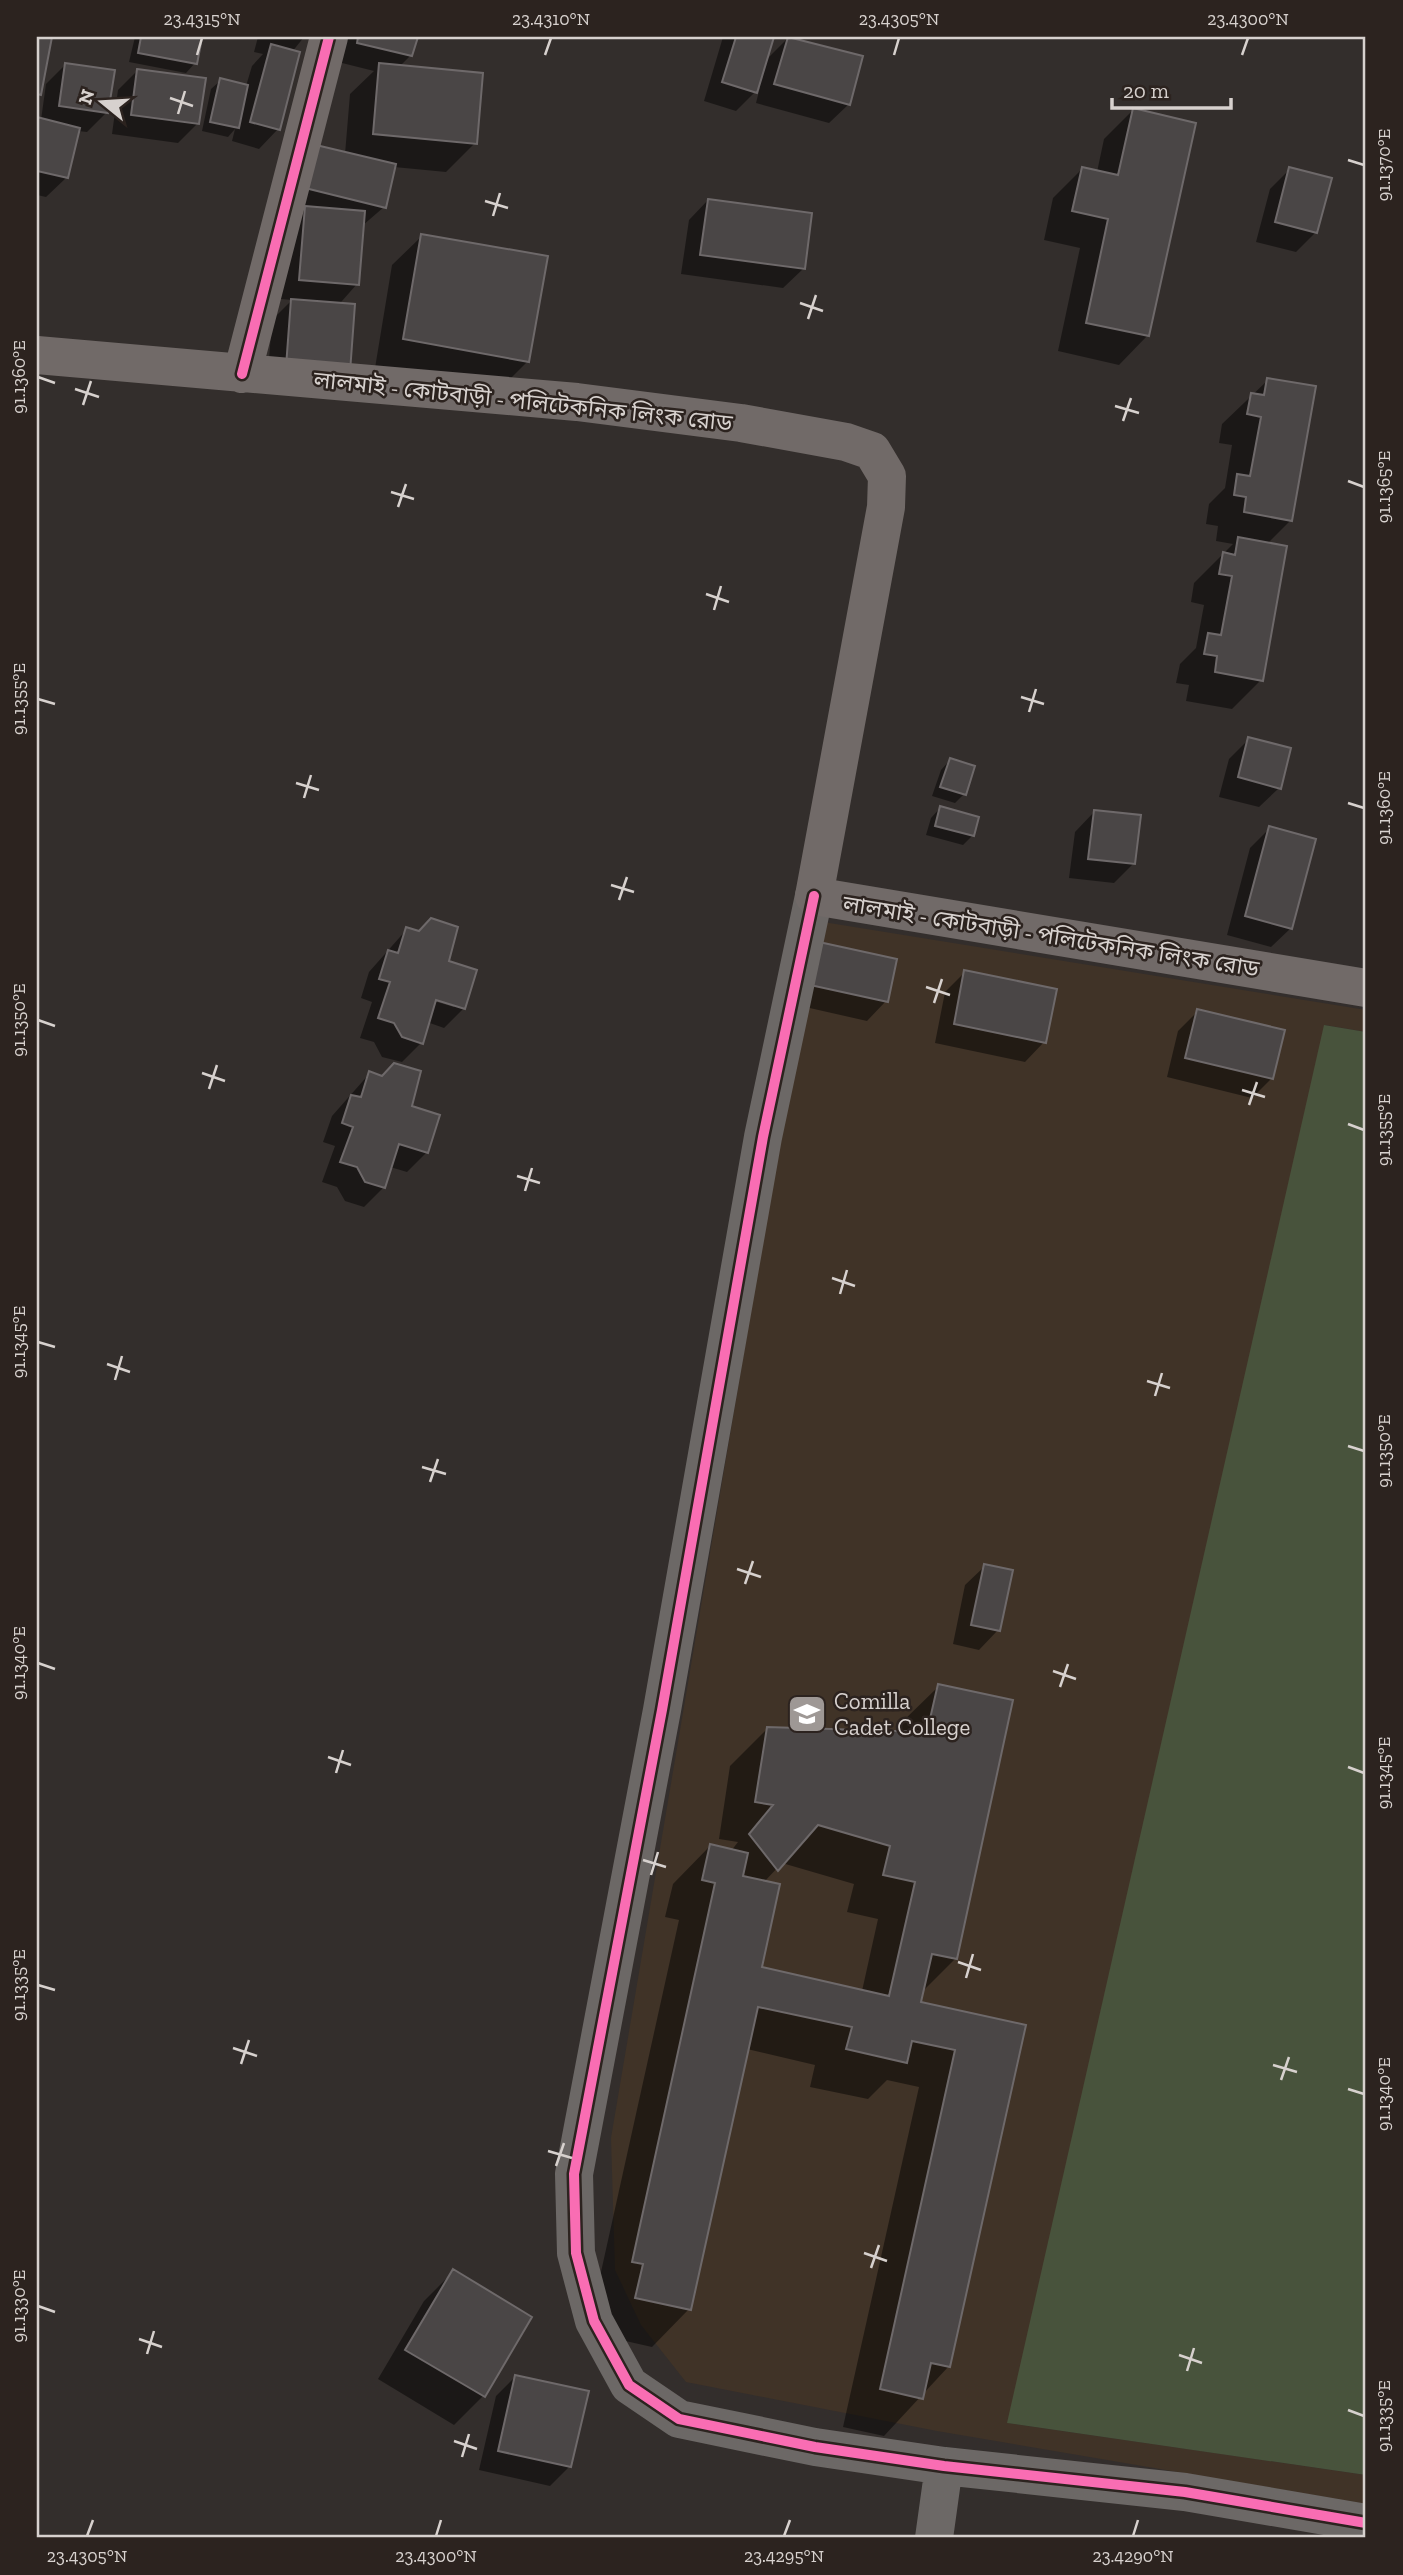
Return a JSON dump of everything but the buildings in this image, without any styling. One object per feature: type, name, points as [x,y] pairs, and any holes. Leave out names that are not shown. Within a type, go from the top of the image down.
[{"type":"main road","points":[[242,374],[329,37]]},
{"type":"main road","name":"লালমাই - কোটবাড়ী - পলিটেকনিক লিংক রোড","points":[[37,355],[577,402],[741,423],[846,442],[872,452],[887,476],[886,507],[814,896],[1366,988]]},
{"type":"street","points":[[814,896],[763,1138],[662,1710],[574,2174],[576,2253],[594,2321],[629,2385],[679,2419],[815,2447],[944,2466],[1185,2493],[1366,2523]]},
{"type":"street","points":[[934,2538],[944,2466]]},
{"type":"shaded area","name":"Comilla Cadet College","points":[[817,921],[1366,1010],[1366,1032],[1325,1025],[1008,2423],[1366,2475],[1366,2504],[937,2431],[686,2382],[641,2325],[615,2270],[611,2138]],"holes":[[[820,942],[897,959],[888,1002]],[[984,1564],[1013,1570],[971,1625]],[[938,1684],[1013,1700],[957,1959],[932,1954],[921,2002],[1026,2025],[950,2367],[931,2363],[923,2399],[880,2389],[955,2050],[912,2041],[907,2063],[847,2050],[852,2027],[758,2007],[636,2298],[643,2264],[632,2261],[715,1883],[702,1879],[710,1844],[748,1853],[743,1876],[780,1884],[762,1967],[889,1996],[915,1882],[890,1846],[818,1825],[777,1870],[749,1834],[773,1805],[756,1801],[767,1727],[927,1732]]]},
{"type":"green space","points":[[1324,1025],[1366,1032],[1366,2475],[1007,2423]]},
{"type":"cycle path","points":[[242,374],[329,37]]},
{"type":"cycle path","points":[[814,896],[763,1137],[662,1710],[574,2174],[576,2253],[594,2321],[629,2385],[679,2419],[815,2447],[944,2466],[1185,2492],[1366,2523]]},
{"type":"place","name":"Comilla Cadet College","points":[[807,1714]]}]
